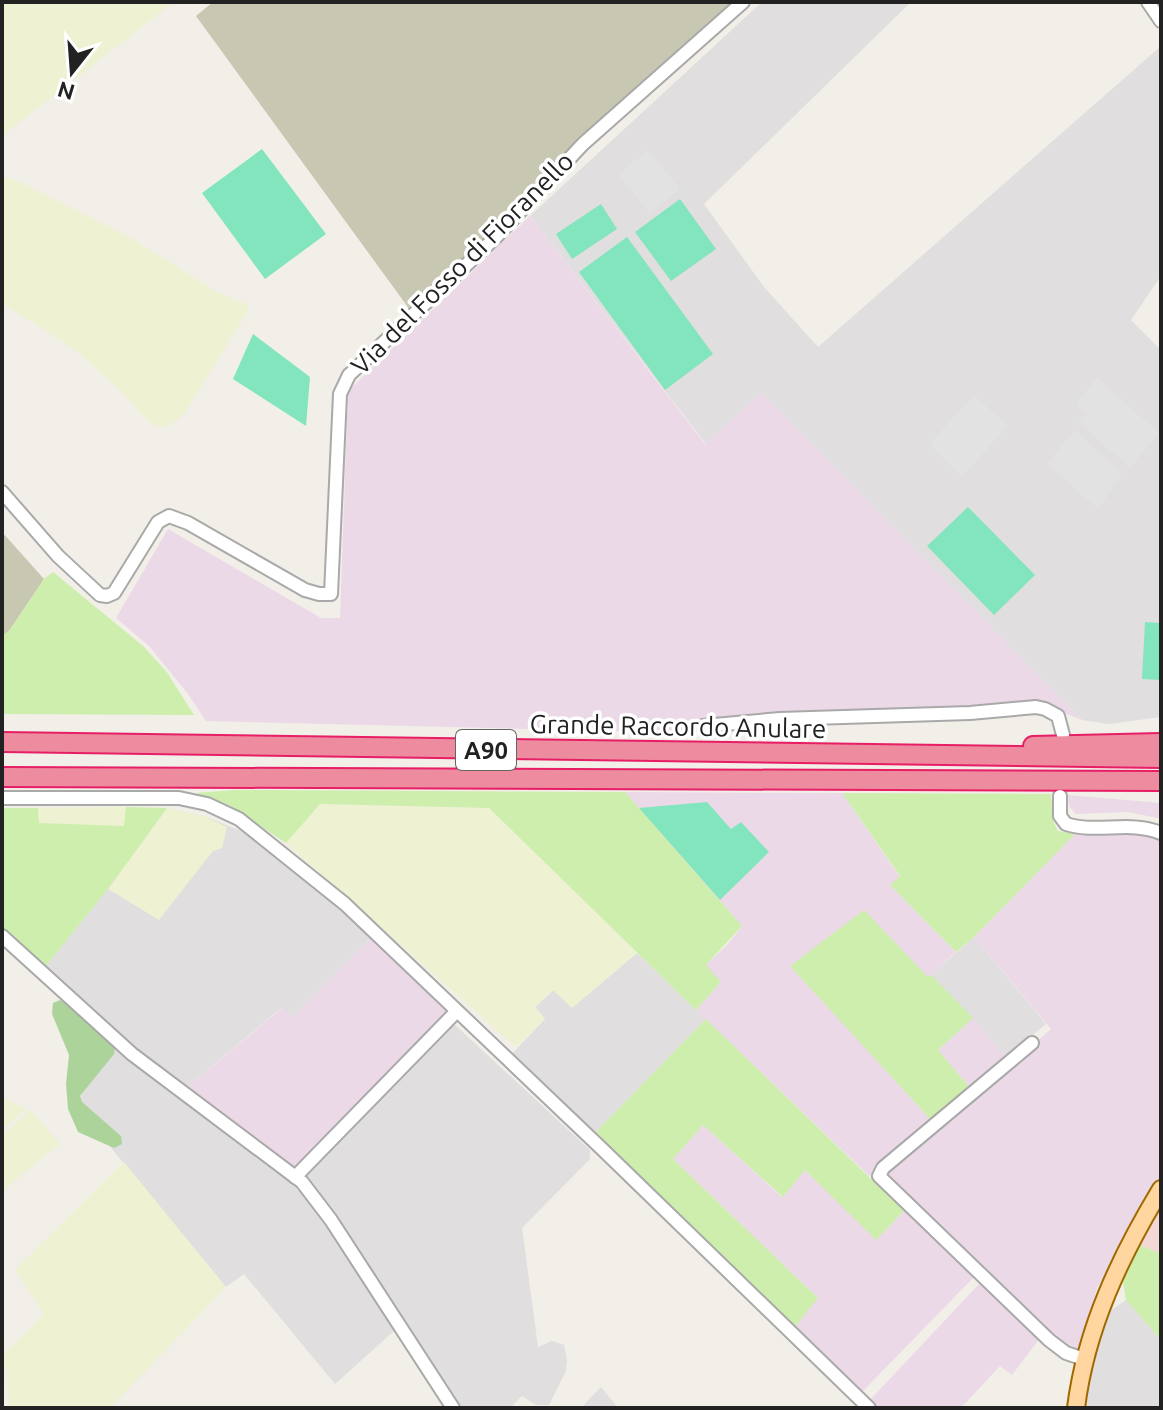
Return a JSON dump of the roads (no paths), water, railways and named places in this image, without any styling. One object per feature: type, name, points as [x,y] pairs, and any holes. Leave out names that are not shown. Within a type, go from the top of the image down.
[{"type":"highway","name":"Grande Raccordo Anulare","points":[[2,742],[1161,758]]},
{"type":"highway","points":[[971,756],[1037,745],[1161,743]]},
{"type":"highway","name":"Grande Raccordo Anulare","points":[[2,777],[1155,783]]},
{"type":"main road","points":[[1078,1404],[1084,1359],[1096,1319],[1112,1279],[1161,1189]]},
{"type":"street","name":"Via del Fosso di Fioranello","points":[[2,492],[58,556],[90,588],[103,596],[117,590],[158,522],[169,516],[188,523],[305,590],[331,594],[340,394],[349,375],[496,237],[583,144],[743,2]]},
{"type":"street","points":[[1148,2],[1161,21]]},
{"type":"street","points":[[703,726],[780,719],[970,713],[1036,707],[1058,716],[1063,735]]},
{"type":"street","points":[[1060,796],[1060,816],[1066,824],[1081,827],[1134,826],[1161,833]]},
{"type":"street","points":[[2,798],[179,798],[223,810],[264,838],[345,904],[869,1408]]},
{"type":"street","points":[[2,936],[132,1054],[295,1177],[331,1220],[453,1408]]},
{"type":"street","points":[[295,1177],[456,1012]]},
{"type":"street","points":[[1032,1043],[883,1168],[879,1176],[1049,1340],[1066,1353],[1084,1359]]}]
